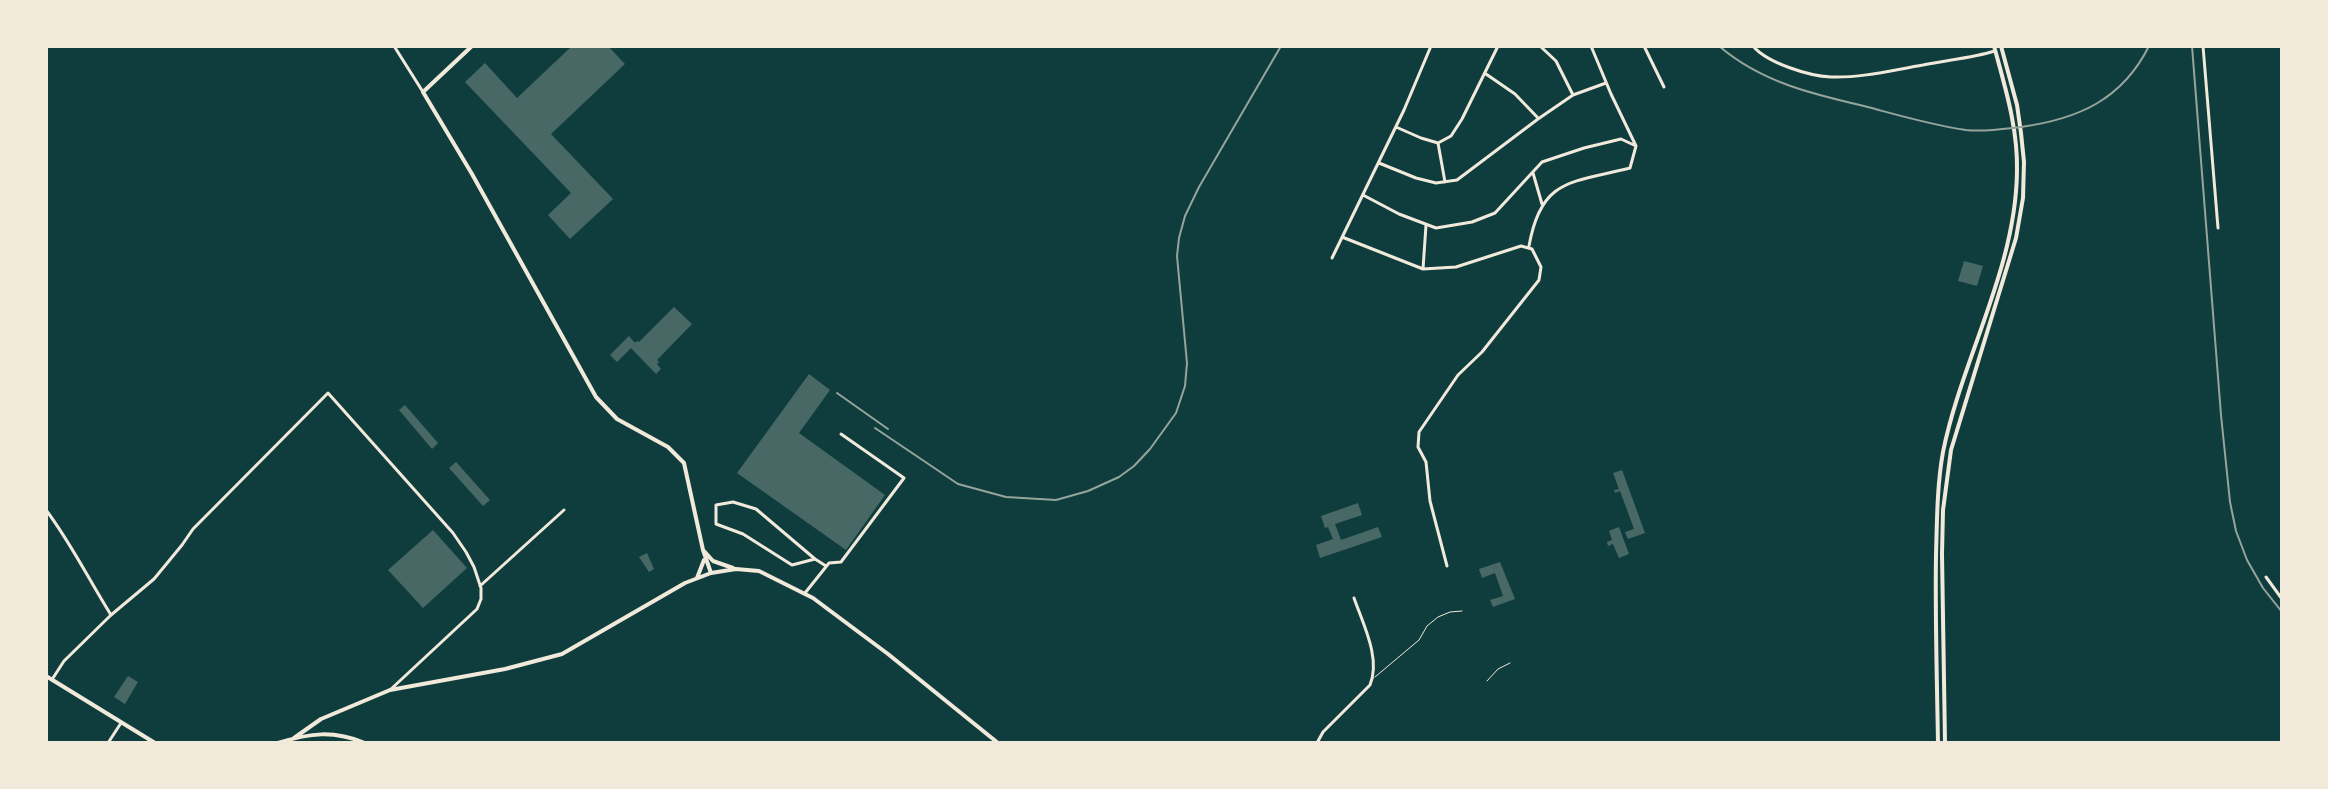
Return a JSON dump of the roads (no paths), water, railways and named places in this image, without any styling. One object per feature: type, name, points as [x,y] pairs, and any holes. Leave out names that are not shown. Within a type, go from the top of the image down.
[{"type":"main road","points":[[472,46],[423,92],[596,397],[617,419],[668,447],[684,463],[711,573]]},
{"type":"main road","points":[[1945,743],[1943,510],[1951,450],[2016,238],[2023,198],[2024,162],[2019,119],[2001,46]]},
{"type":"main road","points":[[1938,743],[1936,566],[1943,452],[1998,276],[2017,182],[2013,123],[1995,49]]},
{"type":"main road","points":[[703,550],[713,561],[736,569]]},
{"type":"main road","points":[[697,578],[704,563],[703,550]]},
{"type":"main road","points":[[293,738],[321,719],[390,690],[505,669],[562,654],[697,578],[736,569],[759,571],[805,593],[888,654],[998,743]]},
{"type":"main road","points":[[46,676],[155,743]]},
{"type":"main road","points":[[321,719],[315,727],[321,733]]},
{"type":"main road","points":[[278,743],[321,733],[341,735],[365,743]]},
{"type":"street","points":[[394,46],[423,92]]},
{"type":"street","points":[[1332,258],[1396,127],[1431,46]]},
{"type":"street","points":[[1396,127],[1438,143],[1451,136],[1498,46]]},
{"type":"street","points":[[1540,46],[1556,61],[1573,95]]},
{"type":"street","points":[[1447,566],[1430,501],[1426,462],[1418,447],[1419,432],[1458,375],[1482,352],[1539,280],[1541,267],[1530,248],[1532,228],[1542,204],[1552,192],[1564,185],[1630,168],[1636,146],[1591,46]]},
{"type":"street","points":[[1644,46],[1664,87]]},
{"type":"street","points":[[1753,46],[1770,59],[1830,77],[1861,75],[1995,49]]},
{"type":"street","points":[[2203,46],[2218,228]]},
{"type":"street","points":[[1486,74],[1515,94],[1538,119]]},
{"type":"street","points":[[1379,163],[1436,183],[1457,180],[1573,95],[1606,83]]},
{"type":"street","points":[[1363,195],[1399,214],[1436,228],[1472,222],[1495,213],[1542,162],[1621,139],[1636,146]]},
{"type":"street","points":[[1438,143],[1445,182]]},
{"type":"street","points":[[1532,172],[1542,204]]},
{"type":"street","points":[[1423,269],[1426,224]]},
{"type":"street","points":[[1342,237],[1423,269],[1456,267],[1521,246],[1530,248]]},
{"type":"street","points":[[52,679],[64,661],[154,579],[193,529],[328,393],[453,533],[473,565],[480,586],[481,599],[477,609],[390,690]]},
{"type":"street","points":[[805,593],[829,563],[841,562],[904,478],[841,434]]},
{"type":"street","points":[[815,559],[792,565],[743,534],[716,524],[716,505],[733,502],[756,509],[826,566]]},
{"type":"street","points":[[46,510],[69,541],[111,615]]},
{"type":"street","points":[[480,586],[564,510]]},
{"type":"street","points":[[2266,577],[2282,599]]},
{"type":"street","points":[[1317,743],[1323,732],[1370,685],[1374,677],[1371,647],[1354,598]]},
{"type":"street","points":[[108,743],[121,723]]},
{"type":"lane","points":[[1375,677],[1419,640],[1427,626],[1438,617],[1462,611]]},
{"type":"lane","points":[[1487,681],[1498,669],[1510,663]]},
{"type":"railway","points":[[875,428],[958,484],[1006,497],[1056,500],[1088,491],[1119,477],[1134,466],[1176,413],[1185,386],[1187,363],[1177,256],[1185,216],[1281,46]]},
{"type":"railway","points":[[1719,46],[1752,69],[1806,91],[1927,123],[1980,131],[2061,119],[2096,104],[2126,80],[2149,46]]},
{"type":"railway","points":[[2192,46],[2230,502],[2247,560],[2282,612]]},
{"type":"railway","points":[[837,393],[888,429]]}]
